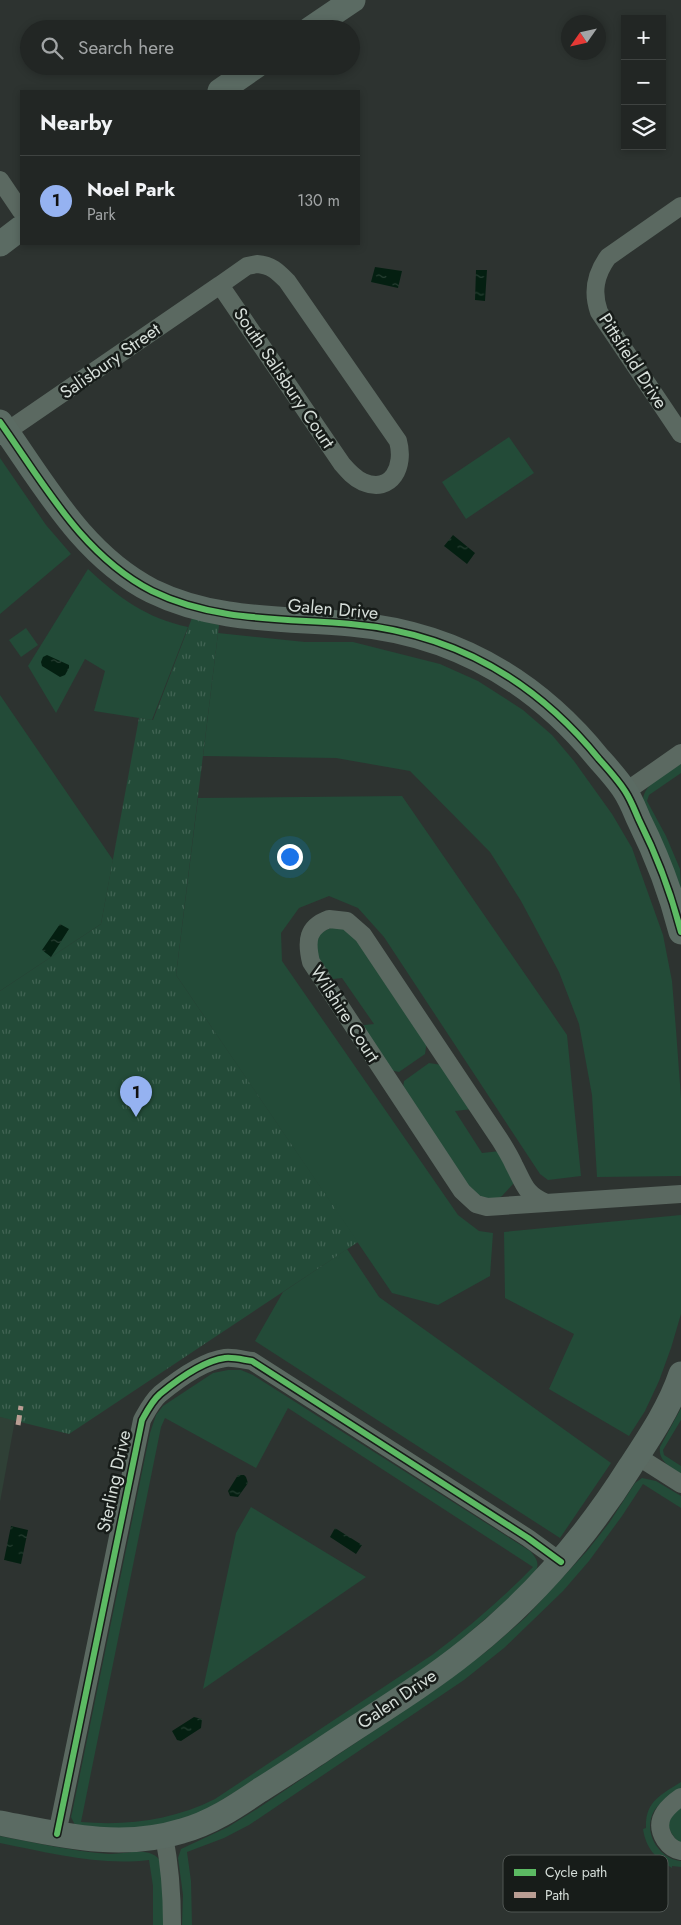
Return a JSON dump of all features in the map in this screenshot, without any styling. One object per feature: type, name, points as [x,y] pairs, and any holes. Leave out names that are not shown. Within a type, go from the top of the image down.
[{"type":"street","points":[[323,20],[353,0]]},
{"type":"street","points":[[221,90],[243,75]]},
{"type":"street","points":[[0,180],[20,210]]},
{"type":"street","name":"Pittsfield Drive","points":[[681,206],[608,258],[598,274],[594,293],[599,312],[681,434]]},
{"type":"street","points":[[0,244],[20,229]]},
{"type":"street","name":"South Salisbury Court","points":[[257,264],[275,269],[287,280],[398,441],[401,453],[400,464],[396,474],[376,484],[364,482],[354,477],[342,464],[220,285],[248,266],[257,264]]},
{"type":"street","name":"Salisbury Street","points":[[2,430],[220,285]]},
{"type":"street","name":"Galen Drive","points":[[2,430],[81,536],[102,557],[150,590],[195,608],[221,614],[253,618],[352,624],[392,630],[452,647],[505,674],[528,689],[582,737],[625,792],[660,865],[681,932]]},
{"type":"street","points":[[625,792],[681,753]]},
{"type":"street","name":"Wilshire Court","points":[[546,1203],[537,1199],[525,1188],[500,1140],[363,936],[347,921],[329,919],[319,922],[308,939],[311,962],[462,1191],[476,1204],[487,1207],[681,1194]]},
{"type":"street","name":"Sterling Drive","points":[[56,1834],[142,1420],[159,1395],[191,1372],[211,1362],[225,1358],[252,1361],[528,1538],[561,1562]]},
{"type":"street","name":"Galen Drive","points":[[0,1823],[56,1834],[110,1841],[142,1840],[188,1830],[221,1816],[429,1679],[467,1651],[505,1619],[561,1562],[586,1531],[638,1456],[665,1409],[681,1374]]},
{"type":"street","points":[[638,1456],[681,1484]]},
{"type":"street","points":[[681,1797],[663,1813],[659,1822],[661,1833],[666,1843],[675,1850],[681,1851]]},
{"type":"street","points":[[164,1836],[172,1894],[172,1925]]},
{"type":"shaded area","points":[[0,1417],[15,1420],[0,1502]]},
{"type":"green space","points":[[509,437],[534,473],[466,519],[442,482]]},
{"type":"green space","points":[[0,458],[46,525],[71,554],[0,614]]},
{"type":"green space","points":[[88,569],[122,598],[146,612],[188,627],[152,720],[94,711],[105,671],[85,659],[56,713],[28,666]]},
{"type":"green space","points":[[192,618],[219,625],[176,975],[358,1242],[69,1434],[0,1417],[0,991],[101,924],[139,718],[153,720]]},
{"type":"green space","points":[[26,628],[38,645],[21,657],[9,640]]},
{"type":"green space","points":[[218,633],[305,642],[353,642],[440,664],[478,681],[523,710],[552,735],[574,761],[612,814],[632,848],[663,935],[672,981],[676,1030],[681,1098],[681,1176],[597,1177],[592,1095],[579,1024],[559,972],[521,901],[490,852],[410,771],[336,758],[203,756]]},
{"type":"green space","points":[[0,695],[113,860],[101,924],[0,991]]},
{"type":"green space","points":[[681,764],[681,773],[649,795],[647,801],[666,836],[680,869],[681,890],[643,801],[647,789],[652,783]]},
{"type":"green space","points":[[402,796],[567,1035],[581,1176],[548,1180],[540,1174],[384,937],[358,908],[329,896],[299,908],[281,933],[282,961],[458,1215],[479,1231],[493,1233],[490,1276],[438,1305],[392,1293],[176,975],[198,798]]},
{"type":"green space","points":[[334,927],[343,928],[351,932],[427,1041],[425,1054],[399,1072],[385,1069],[356,1026],[374,1024],[342,978],[325,980],[316,955],[315,942],[324,931]]},
{"type":"green space","points":[[429,1063],[442,1065],[472,1109],[455,1111],[482,1153],[500,1151],[514,1177],[513,1184],[502,1196],[493,1201],[472,1195],[402,1095],[404,1081]]},
{"type":"green space","points":[[681,1215],[681,1314],[659,1381],[645,1411],[629,1436],[549,1389],[574,1334],[505,1298],[504,1232]]},
{"type":"green space","points":[[347,1249],[379,1297],[611,1463],[560,1538],[255,1341],[283,1292]]},
{"type":"green space","points":[[241,1370],[253,1375],[530,1551],[536,1559],[536,1570],[529,1581],[439,1659],[266,1773],[191,1819],[132,1831],[76,1827],[71,1817],[150,1433],[156,1415],[163,1406],[213,1373]],"holes":[[[288,1408],[533,1567],[484,1613],[432,1655],[215,1799],[183,1812],[150,1820],[116,1823],[81,1822],[161,1427],[165,1418],[256,1468]]]},
{"type":"green space","points":[[681,1408],[681,1420],[663,1450],[664,1455],[681,1466],[681,1474],[663,1460],[660,1447]]},
{"type":"green space","points":[[642,1478],[656,1481],[681,1496],[681,1508],[643,1484],[589,1561],[563,1591],[504,1648],[464,1680],[249,1825],[224,1838],[187,1852],[191,1881],[192,1925],[182,1925],[183,1895],[178,1858],[181,1849],[228,1827],[257,1809],[442,1685],[487,1651],[526,1617],[587,1551],[609,1523],[635,1483]]},
{"type":"green space","points":[[251,1507],[366,1577],[203,1689],[236,1533]]},
{"type":"green space","points":[[681,1782],[681,1789],[659,1805],[651,1819],[651,1836],[660,1850],[666,1855],[655,1855],[646,1842],[643,1829],[646,1828],[646,1819],[651,1805],[661,1795]]},
{"type":"green space","points":[[681,1806],[681,1844],[672,1834],[669,1820],[671,1815]]},
{"type":"green space","points":[[0,1836],[95,1853],[145,1852],[152,1854],[158,1858],[163,1868],[164,1925],[153,1925],[153,1886],[149,1860],[112,1861],[74,1858],[0,1843]]},
{"type":"green space","points":[[668,1856],[681,1861],[681,1867],[672,1866],[672,1868],[668,1865]]},
{"type":"water","points":[[375,267],[402,271],[398,288],[371,282]]},
{"type":"water","points":[[476,270],[487,270],[485,301],[475,300]]},
{"type":"water","points":[[453,535],[475,553],[467,564],[444,546]]},
{"type":"water","points":[[47,655],[69,665],[65,675],[60,677],[42,666],[43,657]]},
{"type":"water","points":[[60,924],[69,929],[51,957],[42,950]]},
{"type":"water","points":[[238,1475],[244,1475],[248,1483],[238,1497],[230,1496],[228,1491]]},
{"type":"water","points":[[11,1526],[28,1530],[21,1564],[4,1560]]},
{"type":"water","points":[[335,1528],[362,1545],[356,1554],[330,1537]]},
{"type":"water","points":[[194,1717],[202,1719],[201,1728],[181,1741],[177,1740],[172,1731]]},
{"type":"marked path","points":[[18,1425],[21,1406]]},
{"type":"cycle path","points":[[0,422],[49,493],[85,538],[127,576],[152,591],[176,601],[225,613],[250,617],[351,624],[388,629],[424,638],[457,650],[489,665],[519,684],[548,706],[574,731],[625,791],[658,861],[681,932]]},
{"type":"cycle path","points":[[57,1834],[142,1420],[160,1394],[199,1367],[225,1358],[252,1361],[528,1538],[561,1562]]},
{"type":"place","name":"Noel Park","points":[[136,1117]]}]
